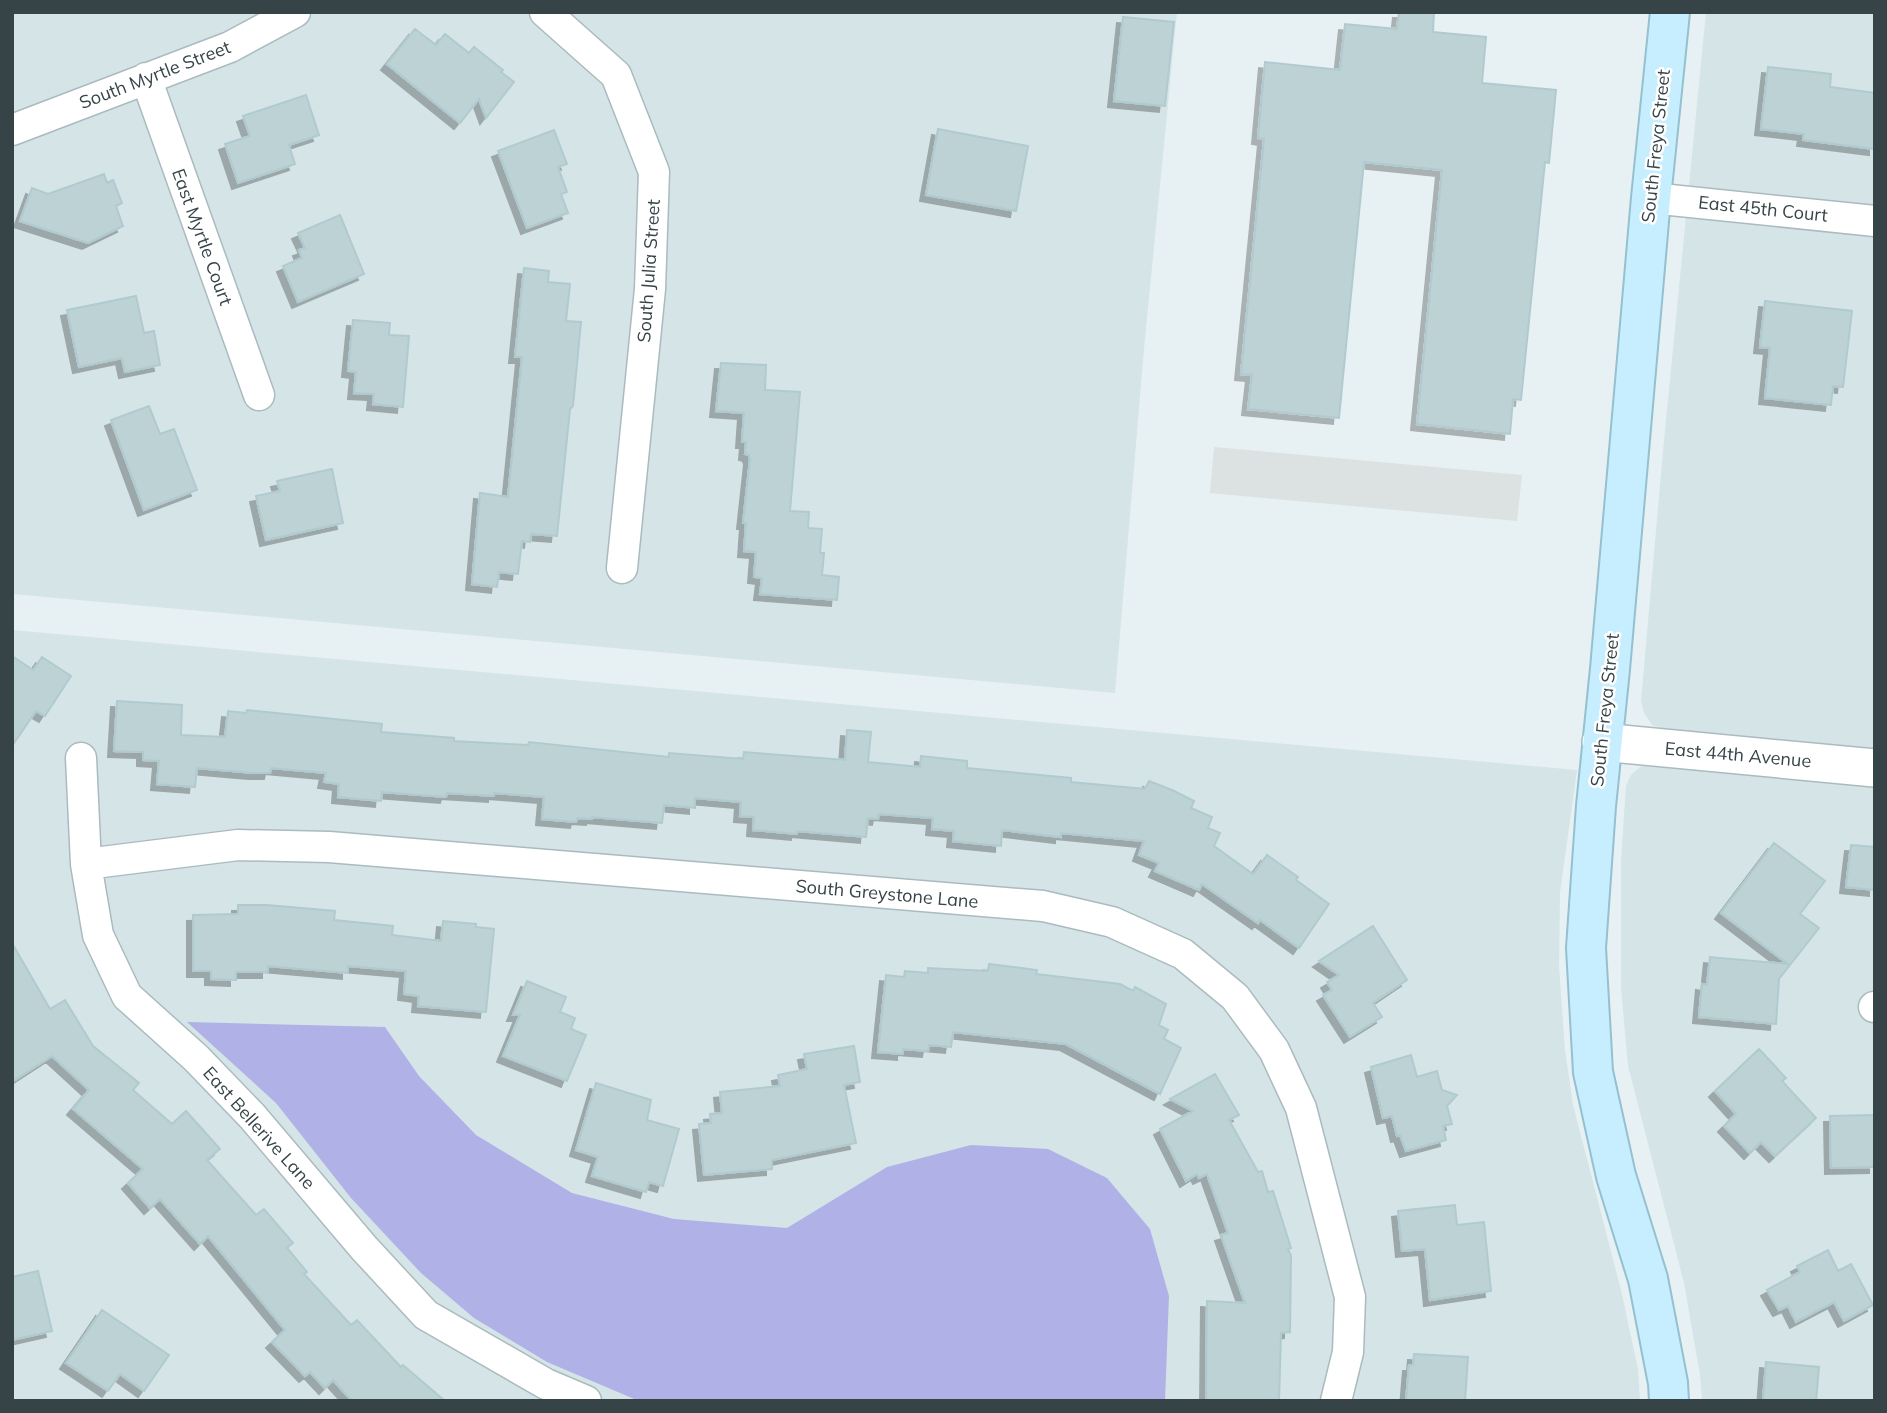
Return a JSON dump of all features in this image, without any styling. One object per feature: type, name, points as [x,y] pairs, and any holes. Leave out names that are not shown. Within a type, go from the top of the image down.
[{"type":"main road","name":"South Freya Street","points":[[1669,1401],[1648,1279],[1616,1176],[1593,1072],[1586,948],[1601,742],[1670,12]]},
{"type":"street","name":"South Myrtle Street","points":[[12,130],[230,47],[295,12]]},
{"type":"street","name":"South Julia Street","points":[[545,12],[616,75],[654,173],[650,289],[622,568]]},
{"type":"street","name":"East Myrtle Court","points":[[146,78],[259,396]]},
{"type":"street","name":"East 45th Court","points":[[1651,198],[1875,221]]},
{"type":"street","name":"East 44th Avenue","points":[[1601,742],[1875,768]]},
{"type":"street","name":"East Bellerive Lane","points":[[81,758],[86,864],[97,935],[127,996],[196,1058],[252,1116],[364,1248],[426,1315],[549,1392],[586,1401]]},
{"type":"street","name":"South Greystone Lane","points":[[86,864],[238,845],[329,847],[1043,906],[1112,922],[1183,954],[1235,997],[1274,1050],[1296,1096],[1350,1297],[1348,1352],[1336,1401]]},
{"type":"shaded area","points":[[12,12],[1177,12],[1144,349],[1115,693],[12,594]]},
{"type":"shaded area","points":[[1706,12],[1875,12],[1875,748],[1666,730],[1652,725],[1644,713],[1641,701]]},
{"type":"shaded area","points":[[1214,447],[1522,475],[1517,521],[1210,493]]},
{"type":"shaded area","points":[[12,630],[1577,770],[1560,893],[1559,966],[1565,1050],[1573,1105],[1621,1290],[1638,1369],[1640,1401],[12,1401]]},
{"type":"shaded area","points":[[1653,763],[1875,781],[1875,1401],[1702,1401],[1684,1283],[1628,1066],[1621,988],[1621,860],[1626,786],[1631,775],[1640,767]]},
{"type":"shaded area","points":[[187,1022],[385,1027],[419,1076],[476,1135],[572,1193],[674,1219],[787,1228],[887,1167],[971,1145],[1048,1149],[1107,1178],[1150,1229],[1169,1296],[1165,1401],[639,1401],[547,1362],[474,1318],[421,1273],[351,1198],[276,1103]]},
{"type":"building","points":[[1399,12],[1434,12],[1433,32],[1486,37],[1482,83],[1556,90],[1549,163],[1545,162],[1521,400],[1513,399],[1510,434],[1417,424],[1442,170],[1364,162],[1339,418],[1248,409],[1252,375],[1241,374],[1264,139],[1258,138],[1265,62],[1340,70],[1345,24],[1397,29]]},
{"type":"building","points":[[1123,17],[1174,22],[1165,106],[1114,101]]},
{"type":"building","points":[[415,29],[436,45],[445,34],[469,53],[474,47],[514,82],[486,118],[479,99],[460,123],[387,64]]},
{"type":"building","points":[[1768,67],[1831,74],[1830,87],[1875,93],[1875,149],[1803,140],[1804,134],[1761,129]]},
{"type":"building","points":[[306,95],[319,135],[289,145],[295,164],[238,183],[225,144],[250,136],[243,116]]},
{"type":"building","points":[[938,129],[1028,146],[1016,211],[926,195]]},
{"type":"building","points":[[554,130],[567,164],[558,167],[567,192],[561,194],[568,213],[527,228],[498,151]]},
{"type":"building","points":[[104,174],[107,183],[113,180],[122,203],[116,206],[123,226],[88,243],[20,221],[32,188],[48,194]]},
{"type":"building","points":[[340,215],[364,274],[298,302],[283,266],[302,258],[299,250],[305,248],[298,233]]},
{"type":"building","points":[[524,268],[549,271],[548,282],[570,284],[566,321],[581,322],[557,536],[531,534],[530,542],[522,541],[518,574],[499,572],[497,587],[472,584],[480,493],[508,497],[522,357],[515,357]]},
{"type":"building","points":[[136,296],[144,333],[154,331],[160,365],[125,372],[122,358],[79,367],[67,310]]},
{"type":"building","points":[[1765,301],[1852,311],[1843,387],[1833,386],[1831,405],[1765,398],[1770,348],[1760,347]]},
{"type":"building","points":[[353,320],[390,323],[389,335],[409,336],[403,407],[373,404],[374,394],[354,393],[356,372],[348,371]]},
{"type":"building","points":[[721,363],[766,365],[765,390],[800,392],[790,511],[809,512],[808,528],[822,529],[822,575],[839,577],[837,600],[760,594],[762,578],[754,577],[756,552],[744,551],[746,523],[743,523],[750,459],[749,455],[745,454],[746,442],[742,442],[744,413],[716,411]]},
{"type":"building","points":[[149,406],[160,434],[174,429],[197,490],[144,510],[111,420]]},
{"type":"building","points":[[332,469],[343,523],[266,540],[256,496],[280,491],[277,481]]},
{"type":"building","points":[[12,656],[33,670],[42,657],[71,676],[45,716],[36,711],[12,746]]},
{"type":"building","points":[[117,701],[182,705],[181,735],[225,737],[228,711],[246,713],[247,710],[382,724],[381,732],[454,738],[454,741],[528,745],[529,742],[669,757],[669,753],[743,759],[744,752],[845,760],[847,730],[871,732],[868,762],[920,767],[921,756],[967,761],[967,768],[1071,778],[1071,782],[1145,789],[1149,781],[1194,801],[1191,808],[1212,817],[1208,828],[1220,833],[1214,846],[1253,874],[1267,855],[1329,904],[1299,948],[1202,884],[1199,890],[1155,871],[1159,863],[1139,855],[1144,841],[1061,833],[1061,837],[1002,830],[1001,846],[953,841],[954,831],[932,829],[933,818],[879,814],[878,819],[868,818],[866,837],[753,830],[754,817],[740,816],[741,802],[695,798],[695,808],[664,805],[662,823],[592,817],[577,818],[576,822],[542,819],[544,797],[447,793],[446,797],[382,792],[381,801],[338,797],[339,784],[324,782],[326,773],[271,768],[270,773],[254,773],[197,768],[195,787],[157,784],[159,761],[143,760],[143,752],[114,751]]},
{"type":"building","points":[[1774,843],[1825,881],[1800,914],[1819,928],[1779,979],[1776,1024],[1699,1017],[1702,984],[1707,985],[1710,957],[1788,964],[1721,913]]},
{"type":"building","points":[[1851,845],[1875,847],[1875,890],[1846,887]]},
{"type":"building","points":[[238,905],[335,911],[334,920],[393,926],[392,935],[441,941],[443,921],[476,924],[476,927],[494,929],[486,1012],[418,1006],[419,996],[404,994],[406,971],[348,966],[348,973],[268,966],[268,972],[236,972],[236,980],[211,979],[211,971],[193,971],[193,915],[238,914]]},
{"type":"building","points":[[1373,926],[1407,980],[1373,1003],[1382,1017],[1350,1037],[1323,995],[1332,990],[1327,982],[1339,975],[1319,961]]},
{"type":"building","points":[[12,943],[50,1009],[65,1000],[93,1046],[139,1083],[133,1090],[172,1124],[186,1111],[220,1149],[207,1160],[256,1215],[264,1209],[293,1243],[287,1248],[307,1272],[304,1274],[351,1325],[357,1320],[401,1367],[403,1365],[445,1401],[352,1401],[333,1380],[325,1388],[310,1372],[305,1376],[272,1342],[285,1330],[208,1236],[200,1244],[160,1199],[150,1208],[128,1183],[143,1169],[73,1109],[89,1090],[52,1056],[12,1082]]},
{"type":"building","points":[[989,964],[1037,970],[1036,974],[1120,984],[1133,991],[1135,987],[1166,1004],[1159,1025],[1168,1030],[1164,1039],[1181,1048],[1160,1094],[1066,1044],[953,1032],[951,1047],[929,1045],[928,1051],[903,1049],[903,1054],[878,1052],[886,975],[904,977],[905,971],[928,973],[928,968],[988,971]]},
{"type":"building","points":[[527,981],[566,997],[560,1012],[575,1018],[571,1029],[586,1035],[567,1081],[503,1056],[520,1015],[513,1015]]},
{"type":"building","points":[[854,1046],[860,1082],[844,1085],[856,1143],[772,1160],[772,1169],[704,1175],[699,1124],[711,1123],[710,1114],[722,1113],[720,1092],[780,1086],[778,1075],[807,1069],[804,1054]]},
{"type":"building","points":[[1759,1049],[1786,1078],[1782,1081],[1816,1118],[1775,1156],[1761,1142],[1750,1153],[1724,1126],[1736,1114],[1715,1091]]},
{"type":"building","points":[[1411,1055],[1417,1077],[1437,1071],[1442,1090],[1457,1095],[1447,1106],[1452,1124],[1443,1126],[1446,1140],[1406,1151],[1400,1135],[1397,1136],[1392,1116],[1383,1118],[1371,1067]]},
{"type":"building","points":[[1215,1074],[1239,1115],[1229,1120],[1258,1172],[1262,1171],[1268,1192],[1273,1191],[1291,1248],[1288,1249],[1291,1256],[1290,1332],[1281,1333],[1279,1401],[1206,1401],[1207,1301],[1245,1303],[1221,1235],[1228,1233],[1207,1174],[1199,1178],[1197,1174],[1186,1181],[1160,1129],[1193,1111],[1170,1099]]},
{"type":"building","points":[[596,1083],[651,1100],[647,1120],[679,1129],[663,1186],[649,1182],[646,1192],[592,1176],[598,1157],[576,1150]]},
{"type":"building","points":[[1875,1115],[1875,1167],[1831,1168],[1830,1116]]},
{"type":"building","points":[[1455,1205],[1457,1225],[1484,1222],[1491,1291],[1430,1300],[1425,1249],[1402,1251],[1398,1211]]},
{"type":"building","points":[[1828,1250],[1838,1271],[1851,1264],[1873,1305],[1844,1321],[1834,1302],[1796,1322],[1788,1306],[1779,1310],[1767,1290],[1800,1272],[1797,1266]]},
{"type":"building","points":[[38,1271],[52,1331],[12,1340],[12,1277]]},
{"type":"building","points":[[102,1310],[169,1355],[144,1391],[120,1374],[108,1391],[66,1363]]},
{"type":"building","points":[[1414,1354],[1468,1357],[1465,1401],[1406,1401],[1409,1365],[1413,1365]]},
{"type":"building","points":[[1766,1362],[1819,1367],[1816,1401],[1763,1401]]}]
